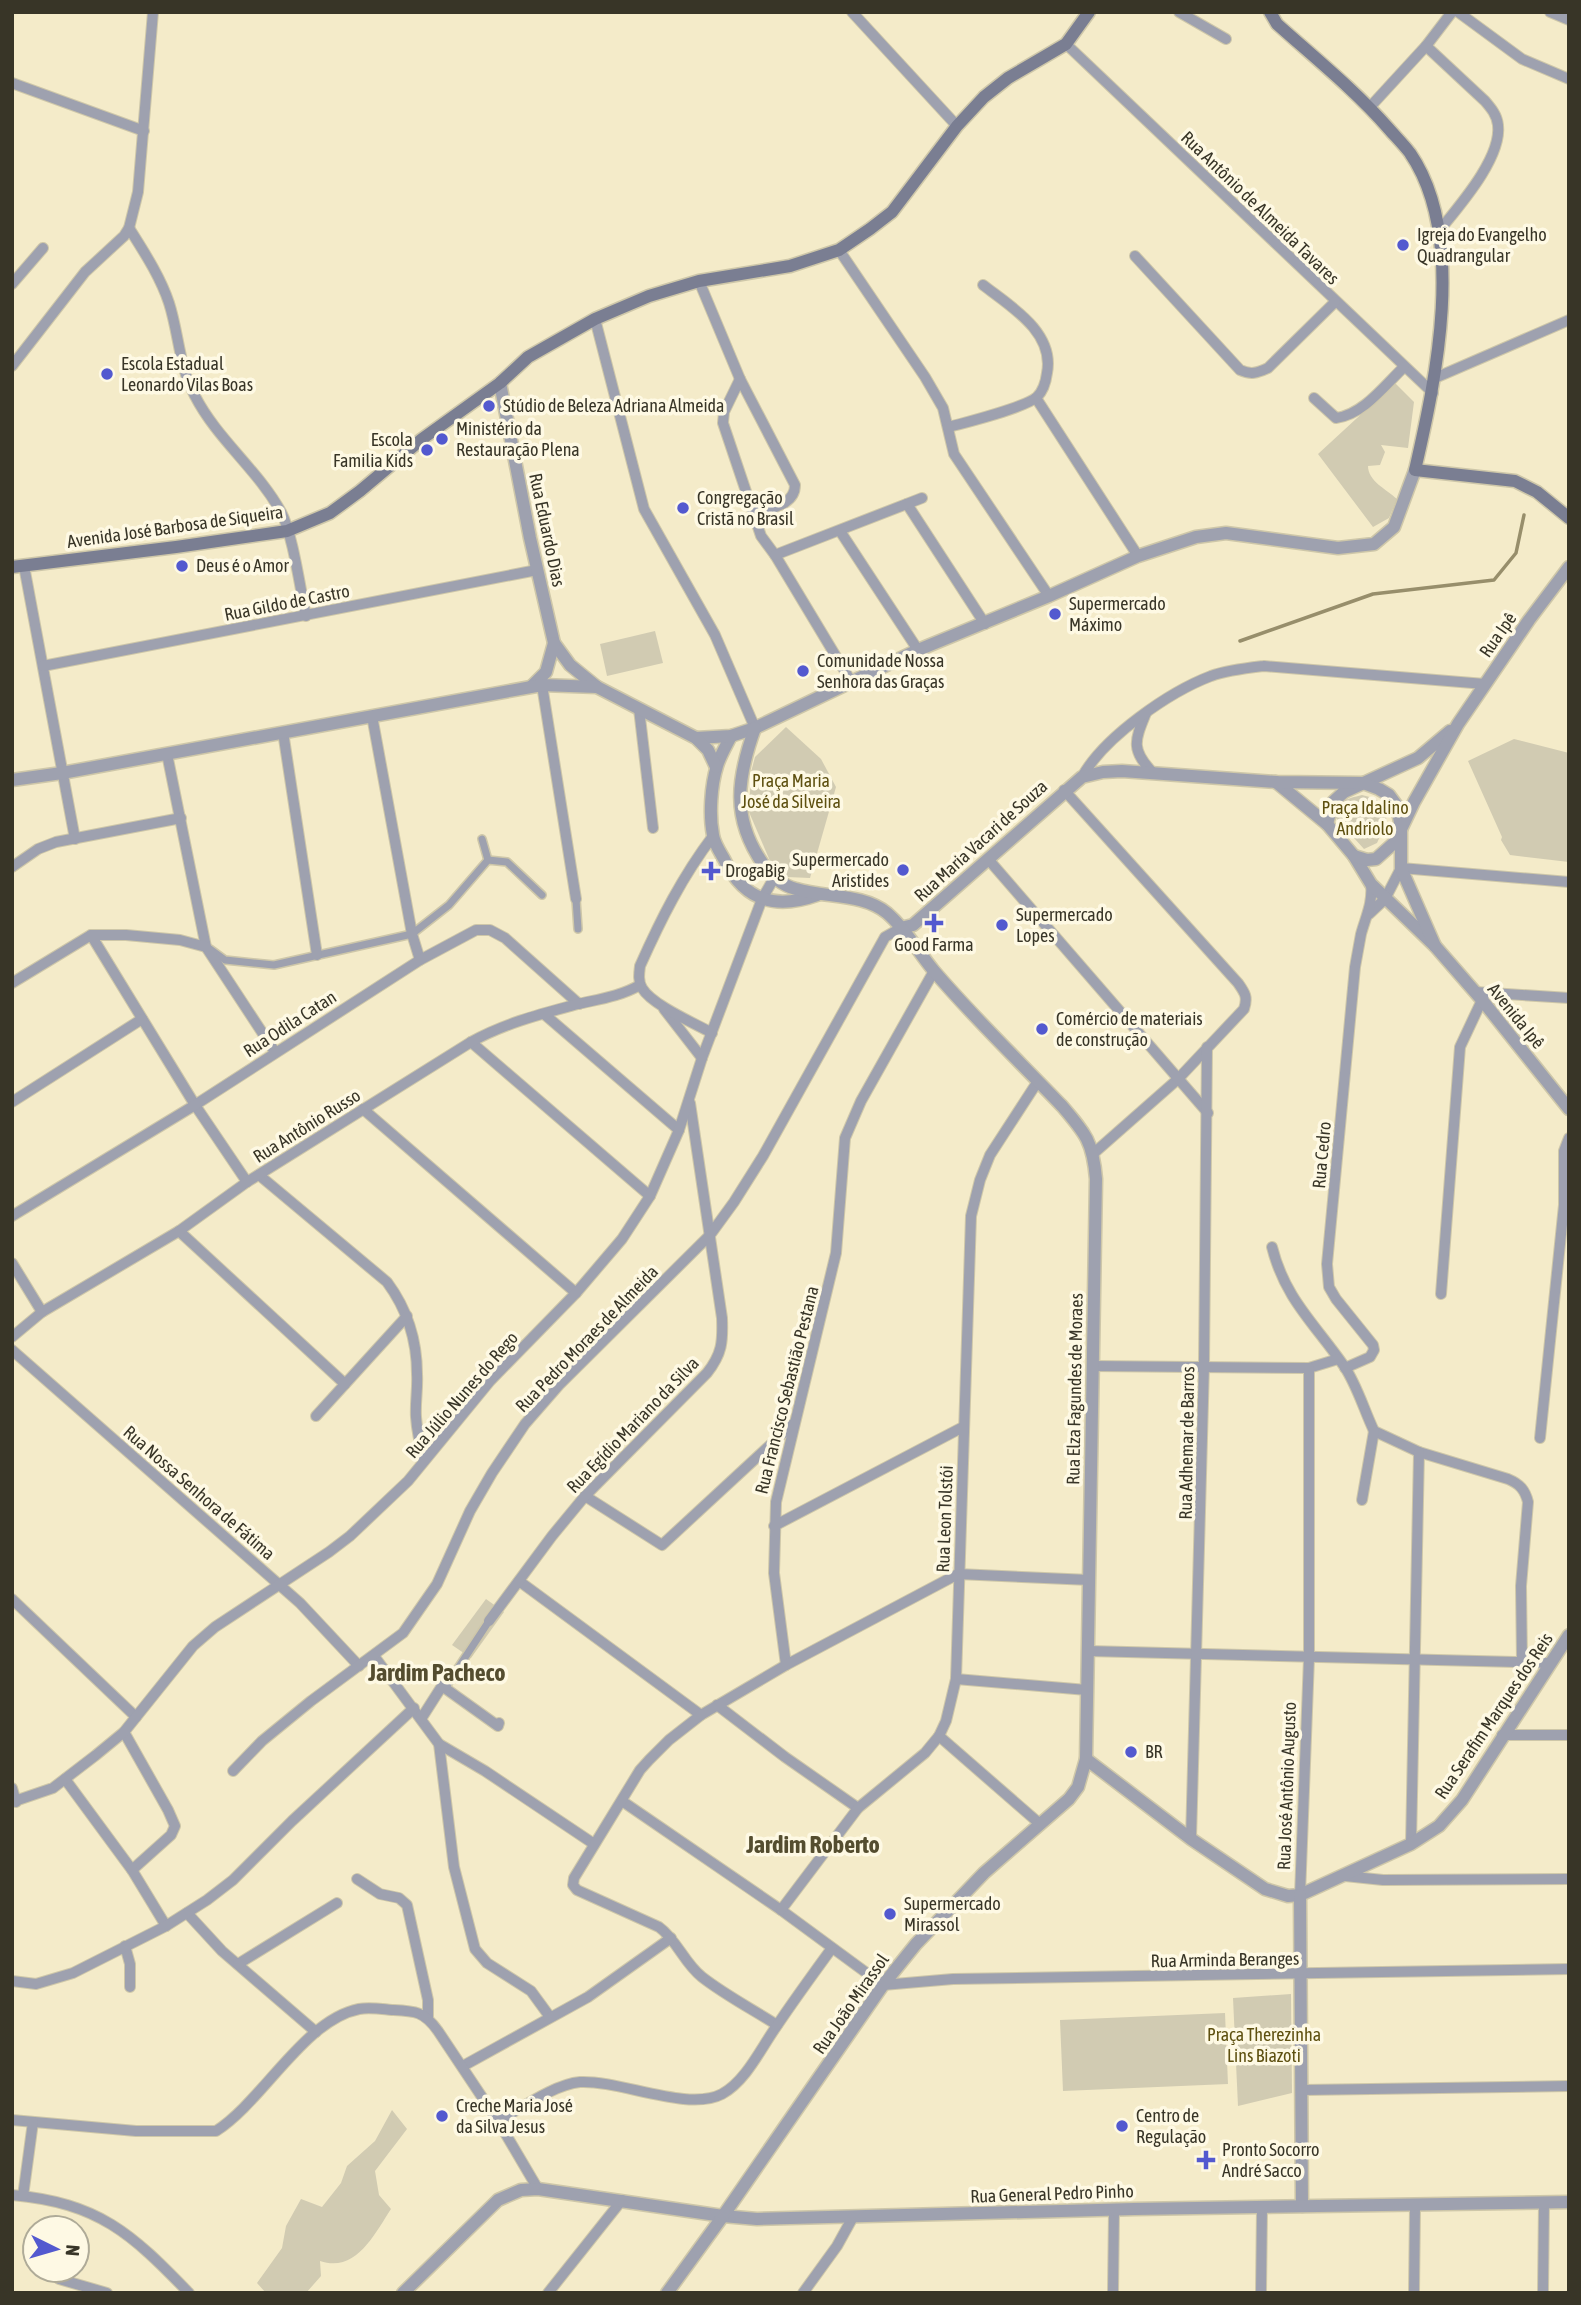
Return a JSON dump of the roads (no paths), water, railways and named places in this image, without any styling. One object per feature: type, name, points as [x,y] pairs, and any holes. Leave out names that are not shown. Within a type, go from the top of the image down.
[{"type":"main road","name":"Avenida José Barbosa de Siqueira","points":[[18,566],[287,531],[330,513],[422,439],[500,383],[528,357],[595,319],[649,296],[699,281],[792,270],[839,250],[892,212],[957,126],[984,97],[1008,78],[1066,44],[1089,12]]},
{"type":"main road","points":[[1270,12],[1277,24],[1370,107],[1409,152],[1418,167],[1440,231],[1441,300],[1435,378],[1415,470],[1516,481],[1538,492],[1569,518]]},
{"type":"street","points":[[12,366],[85,272],[124,236],[129,228],[138,192],[153,12]]},
{"type":"street","points":[[852,12],[957,126]]},
{"type":"street","points":[[1179,12],[1226,39]]},
{"type":"street","points":[[1370,107],[1426,46],[1452,12]]},
{"type":"street","points":[[1458,12],[1522,59],[1569,79]]},
{"type":"street","points":[[1550,12],[1569,20]]},
{"type":"street","name":"Rua Antônio de Almeida Tavares","points":[[1066,44],[1433,393]]},
{"type":"street","points":[[1426,46],[1485,101],[1493,110],[1498,123],[1494,149],[1484,169],[1440,231]]},
{"type":"street","points":[[12,83],[144,131]]},
{"type":"street","points":[[129,228],[160,282],[169,304],[183,366],[194,395],[215,427],[275,503],[287,531],[306,616]]},
{"type":"street","points":[[12,285],[43,248]]},
{"type":"street","points":[[839,250],[925,377],[943,408],[954,454],[1049,596]]},
{"type":"street","points":[[1135,256],[1240,370],[1247,373],[1268,368],[1335,302]]},
{"type":"street","points":[[699,281],[740,379],[795,485],[795,493],[788,502],[753,514]]},
{"type":"street","points":[[949,428],[1036,398],[1045,382],[1047,352],[1041,338],[1031,323],[983,285]]},
{"type":"street","points":[[595,319],[644,509],[715,635],[755,728],[740,779],[739,802],[754,850],[774,878]]},
{"type":"street","points":[[1435,378],[1569,320]]},
{"type":"street","points":[[1314,398],[1336,418],[1352,415],[1404,368]]},
{"type":"street","points":[[740,379],[723,412],[723,424],[761,536],[852,683]]},
{"type":"street","name":"Rua Eduardo Dias","points":[[500,383],[554,643],[570,665],[597,687]]},
{"type":"street","points":[[1036,398],[1138,556]]},
{"type":"street","points":[[696,738],[731,736],[755,728],[918,650],[985,624],[1138,556],[1196,537],[1226,533],[1338,548],[1374,544],[1394,527],[1415,470]]},
{"type":"street","points":[[775,555],[922,498]]},
{"type":"street","points":[[907,504],[985,624]]},
{"type":"street","points":[[840,531],[918,650]]},
{"type":"street","points":[[18,566],[43,666],[75,839]]},
{"type":"street","name":"Rua Ipê","points":[[1401,828],[1458,724],[1569,567]]},
{"type":"street","name":"Rua Gildo de Castro","points":[[43,666],[537,570]]},
{"type":"street","points":[[554,643],[546,672],[537,686],[576,899],[578,929]]},
{"type":"street","points":[[1082,777],[1088,766],[1112,739],[1146,713],[1212,676],[1264,666],[1485,684]]},
{"type":"street","points":[[12,780],[537,686],[597,687],[696,738],[708,750],[716,767]]},
{"type":"street","points":[[639,709],[653,828]]},
{"type":"street","points":[[1146,713],[1135,738],[1136,748],[1141,761],[1154,774]]},
{"type":"street","points":[[372,716],[419,960]]},
{"type":"street","name":"Rua Ipê","points":[[1363,783],[1418,758],[1458,724]]},
{"type":"street","points":[[283,732],[317,955]]},
{"type":"street","points":[[731,736],[716,767],[712,804],[713,836],[740,885],[762,898]]},
{"type":"street","points":[[167,754],[206,947],[275,1052]]},
{"type":"street","points":[[1082,777],[1103,772],[1276,782],[1363,783],[1389,795],[1396,806],[1401,828],[1395,842],[1376,859],[1367,860],[1354,856],[1327,824],[1276,782]]},
{"type":"street","name":"Rua Maria Vacari de Souza","points":[[901,928],[913,925],[1082,777]]},
{"type":"street","points":[[1327,824],[1332,802],[1344,792],[1363,783]]},
{"type":"street","points":[[1064,790],[1245,993],[1247,1001],[1244,1009],[1229,1026],[1178,1079],[1094,1153]]},
{"type":"street","points":[[12,867],[38,849],[181,818]]},
{"type":"street","name":"Avenida Ipê","points":[[1401,828],[1401,868],[1435,946]]},
{"type":"street","points":[[712,1033],[659,1003],[644,991],[640,985],[640,966],[691,865],[713,836]]},
{"type":"street","points":[[482,839],[488,860]]},
{"type":"street","name":"Avenida Ipê","points":[[1354,856],[1371,884],[1435,946],[1479,996],[1569,1109]]},
{"type":"street","points":[[988,859],[1208,1113]]},
{"type":"street","points":[[12,983],[92,935],[180,940],[206,947],[225,960],[261,964],[286,963],[412,934],[449,905],[488,860]]},
{"type":"street","points":[[488,860],[508,862],[542,895]]},
{"type":"street","points":[[1401,868],[1569,882]]},
{"type":"street","name":"Rua Cedro","points":[[1369,915],[1385,899],[1401,868]]},
{"type":"street","name":"Rua Elza Fagundes de Moraes","points":[[774,878],[792,888],[817,895],[845,897],[872,904],[886,912],[934,971],[1080,1127],[1094,1153],[1096,1179],[1086,1759]]},
{"type":"street","name":"Rua Júlio Nunes do Rego","points":[[14,1802],[52,1788],[65,1779],[124,1732],[194,1646],[215,1627],[350,1536],[408,1481],[490,1381],[576,1293],[622,1239],[650,1196],[680,1130],[702,1058],[762,898],[774,878]]},
{"type":"street","name":"Rua Cedro","points":[[1345,1368],[1370,1357],[1374,1350],[1329,1287],[1327,1264],[1355,967],[1362,932],[1369,915],[1371,884]]},
{"type":"street","name":"Rua Elza Fagundes de Moraes","points":[[762,898],[796,902],[817,895]]},
{"type":"street","name":"Rua Pedro Moraes de Almeida","points":[[233,1771],[262,1741],[311,1701],[403,1633],[437,1584],[470,1511],[525,1424],[559,1385],[710,1235],[763,1156],[885,937],[901,928]]},
{"type":"street","name":"Rua Odila Catan","points":[[12,1216],[195,1105],[419,960],[476,930],[490,930],[505,937],[579,1004]]},
{"type":"street","points":[[92,935],[195,1105],[247,1182]]},
{"type":"street","name":"Rua Francisco Sebastião Pestana","points":[[786,1665],[774,1573],[776,1502],[836,1253],[841,1211],[841,1157],[845,1138],[861,1101],[934,971]]},
{"type":"street","name":"Rua Antônio Russo","points":[[12,1338],[42,1312],[179,1231],[247,1182],[471,1042],[494,1030],[618,995],[640,985]]},
{"type":"street","points":[[1441,1294],[1460,1047],[1479,996],[1569,998]]},
{"type":"street","points":[[659,1003],[702,1058]]},
{"type":"street","points":[[544,1014],[680,1130]]},
{"type":"street","points":[[12,1102],[142,1019]]},
{"type":"street","points":[[471,1042],[650,1196]]},
{"type":"street","name":"Rua Adhemar de Barros","points":[[1191,1839],[1198,1656],[1208,1047]]},
{"type":"street","name":"Rua Leon Tolstói","points":[[781,1910],[858,1808],[925,1753],[939,1736],[946,1721],[956,1679],[971,1216],[980,1180],[990,1155],[1038,1081]]},
{"type":"street","name":"Rua Egídio Mariano da Silva","points":[[489,1621],[585,1496],[719,1359],[723,1339],[722,1318],[689,1100]]},
{"type":"street","points":[[363,1109],[576,1293]]},
{"type":"street","points":[[1540,1438],[1567,1177],[1563,1170],[1564,1151],[1569,1138]]},
{"type":"street","points":[[259,1175],[387,1282],[398,1298],[407,1316],[418,1372],[416,1413],[424,1460]]},
{"type":"street","points":[[179,1231],[345,1384]]},
{"type":"street","points":[[1272,1247],[1282,1280],[1292,1298],[1345,1368],[1374,1431],[1362,1500]]},
{"type":"street","points":[[12,1263],[42,1312]]},
{"type":"street","points":[[316,1416],[407,1316]]},
{"type":"street","name":"Rua Nossa Senhora de Fátima","points":[[12,1350],[300,1602],[359,1666]]},
{"type":"street","points":[[1092,1366],[1309,1368],[1338,1359]]},
{"type":"street","name":"Rua José Antônio Augusto","points":[[1302,2206],[1300,1895],[1308,1658],[1309,1368]]},
{"type":"street","points":[[585,1496],[662,1545],[793,1424]]},
{"type":"street","points":[[775,1527],[963,1427]]},
{"type":"street","points":[[1374,1431],[1419,1452],[1519,1484],[1525,1492],[1528,1502],[1521,1586],[1522,1663]]},
{"type":"street","points":[[1411,1844],[1419,1452]]},
{"type":"street","points":[[777,2025],[702,1977],[659,1927],[575,1888],[572,1882],[649,1760],[668,1740],[717,1705],[786,1665],[958,1574],[1090,1580]]},
{"type":"street","points":[[519,1581],[701,1715]]},
{"type":"street","points":[[12,1599],[136,1717]]},
{"type":"street","points":[[445,1688],[489,1621]]},
{"type":"street","name":"Rua Serafim Marques dos Reis","points":[[1300,1895],[1411,1844],[1446,1819],[1462,1800],[1569,1635]]},
{"type":"street","points":[[1088,1651],[1198,1656],[1551,1663]]},
{"type":"street","points":[[374,1656],[439,1744],[485,1771],[594,1844]]},
{"type":"street","points":[[956,1679],[1087,1690]]},
{"type":"street","points":[[421,1719],[442,1686],[498,1726],[499,1723]]},
{"type":"street","points":[[717,1705],[858,1808]]},
{"type":"street","points":[[12,1981],[36,1984],[73,1973],[187,1913],[226,1886],[414,1708]]},
{"type":"street","points":[[124,1732],[169,1810],[175,1826],[171,1835],[132,1870]]},
{"type":"street","points":[[1503,1735],[1569,1735]]},
{"type":"street","points":[[939,1736],[1040,1824]]},
{"type":"street","points":[[439,1744],[454,1867],[470,1936],[483,1958],[531,1991],[550,2017]]},
{"type":"street","points":[[1086,1759],[1191,1839],[1265,1889],[1288,1896],[1300,1895]]},
{"type":"street","name":"Rua João Mirassol","points":[[667,2293],[723,2217],[883,1985],[965,1891],[1069,1799],[1078,1787],[1086,1759]]},
{"type":"street","points":[[65,1779],[132,1870],[166,1926]]},
{"type":"street","points":[[12,1788],[14,1802]]},
{"type":"street","points":[[620,1805],[781,1910],[883,1985]]},
{"type":"street","points":[[1345,1876],[1382,1880],[1569,1879]]},
{"type":"street","points":[[357,1879],[380,1894],[399,1898],[409,1910],[428,2000],[428,2017]]},
{"type":"street","points":[[238,1965],[337,1903]]},
{"type":"street","points":[[187,1913],[238,1965],[316,2032]]},
{"type":"street","points":[[463,2066],[601,1989],[671,1938]]},
{"type":"street","points":[[125,1945],[130,1964],[130,1987]]},
{"type":"street","points":[[498,2121],[557,2089],[579,2082],[628,2087],[690,2100],[715,2097],[730,2089],[742,2076],[832,1948]]},
{"type":"street","name":"Rua Arminda Beranges","points":[[883,1985],[953,1979],[1569,1969]]},
{"type":"street","points":[[12,2120],[136,2131],[216,2131],[250,2101],[316,2032],[346,2013],[360,2009],[412,2011],[428,2017],[463,2066],[538,2189],[521,2190],[498,2200],[403,2293]]},
{"type":"street","points":[[1302,2090],[1569,2086]]},
{"type":"street","points":[[33,2122],[18,2196],[73,2207],[109,2221],[144,2248],[189,2293]]},
{"type":"street","name":"Rua General Pedro Pinho","points":[[538,2189],[723,2217],[757,2219],[1569,2202]]},
{"type":"street","points":[[548,2293],[622,2200]]},
{"type":"street","points":[[1544,2202],[1544,2293]]},
{"type":"street","points":[[1414,2293],[1415,2206]]},
{"type":"street","points":[[1261,2293],[1262,2207]]},
{"type":"street","points":[[1113,2293],[1114,2210]]},
{"type":"street","points":[[803,2293],[837,2246],[853,2217]]},
{"type":"street","points":[[76,2284],[107,2293]]},
{"type":"waterway","points":[[1240,641],[1373,594],[1494,580],[1516,553],[1524,515]]},
{"type":"place","name":"Igreja do Evangelho Quadrangular","points":[[1403,245]]},
{"type":"place","name":"Escola Estadual Leonardo Vilas Boas","points":[[107,374]]},
{"type":"place","name":"Stúdio de Beleza Adriana Almeida","points":[[489,406]]},
{"type":"place","name":"Ministério da Restauração Plena","points":[[442,439]]},
{"type":"place","name":"Escola Familia Kids","points":[[427,450]]},
{"type":"place","name":"Congregação Cristã no Brasil","points":[[683,508]]},
{"type":"place","name":"Deus é o Amor","points":[[182,566]]},
{"type":"place","name":"Supermercado Máximo","points":[[1055,614]]},
{"type":"place","name":"Comunidade Nossa Senhora das Graças","points":[[803,671]]},
{"type":"place","name":"Supermercado Aristides","points":[[903,870]]},
{"type":"place","name":"DrogaBig","points":[[711,871]]},
{"type":"place","name":"Good Farma","points":[[934,923]]},
{"type":"place","name":"Supermercado Lopes","points":[[1002,925]]},
{"type":"place","name":"Comércio de materiais de construção","points":[[1042,1029]]},
{"type":"place","name":"BR","points":[[1131,1752]]},
{"type":"place","name":"Supermercado Mirassol","points":[[890,1914]]},
{"type":"place","name":"Creche Maria José da Silva Jesus","points":[[442,2116]]},
{"type":"place","name":"Centro de Regulação","points":[[1122,2126]]},
{"type":"place","name":"Pronto Socorro André Sacco","points":[[1206,2160]]},
{"type":"district","name":"Jardim Pacheco","points":[[437,1673]]},
{"type":"district","name":"Jardim Roberto","points":[[813,1845]]},
{"type":"park label","name":"Praça Maria José da Silveira","points":[[791,791]]},
{"type":"park label","name":"Praça Idalino Andriolo","points":[[1365,818]]},
{"type":"park label","name":"Praça Therezinha Lins Biazoti","points":[[1264,2045]]}]
